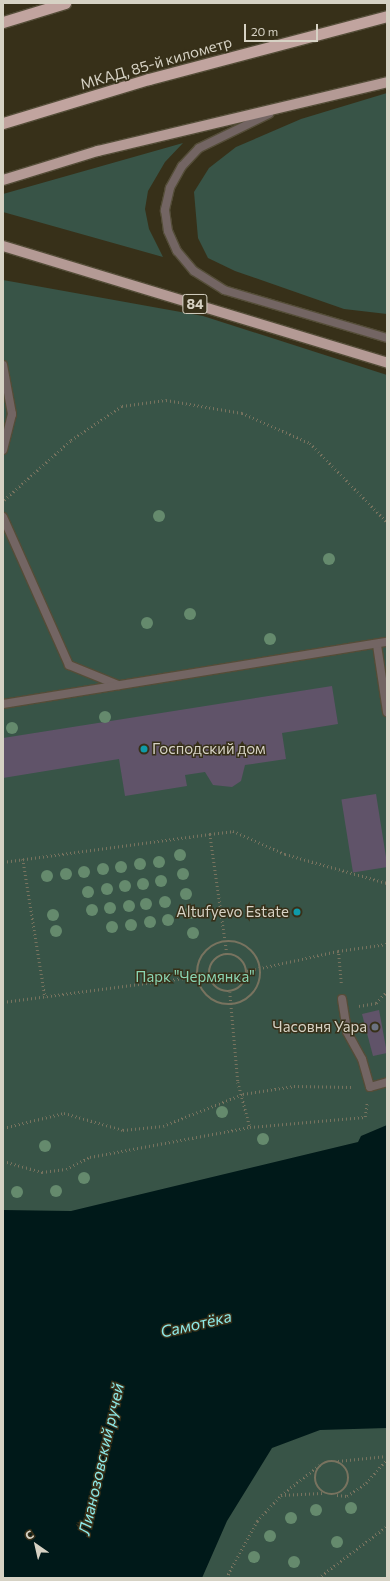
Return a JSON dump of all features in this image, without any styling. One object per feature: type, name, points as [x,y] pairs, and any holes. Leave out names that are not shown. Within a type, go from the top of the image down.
[{"type":"highway","points":[[3,22],[64,3]]},
{"type":"highway","name":"МКАД, 85-й километр","points":[[3,123],[149,79],[387,16]]},
{"type":"main road","points":[[3,180],[98,150],[387,82]]},
{"type":"main road","name":"84","points":[[3,246],[387,363]]},
{"type":"street","points":[[302,101],[241,125],[199,148],[182,166],[170,188],[166,210],[168,231],[177,252],[194,271],[224,290],[387,338]]},
{"type":"street","points":[[3,364],[12,414],[3,450]]},
{"type":"street","points":[[3,517],[69,665],[119,686]]},
{"type":"street","points":[[3,704],[377,645],[387,642]]},
{"type":"street","points":[[377,645],[387,712]]},
{"type":"street","points":[[342,999],[347,1032],[362,1058],[370,1087],[387,1082]]},
{"type":"path","points":[[3,501],[71,440],[122,406],[166,400],[242,413],[310,444],[387,522]]},
{"type":"path","points":[[3,862],[233,831],[285,854],[387,883]]},
{"type":"path","points":[[210,834],[227,954]]},
{"type":"path","points":[[23,859],[45,997]]},
{"type":"path","points":[[225,940],[249,948],[261,970],[260,980],[250,997],[232,1005],[222,1005],[205,995],[196,977],[200,957],[215,943],[225,940]]},
{"type":"path","points":[[247,972],[338,951],[387,944]]},
{"type":"path","points":[[338,951],[342,999]]},
{"type":"path","points":[[227,954],[244,962],[247,972],[246,981],[230,992]]},
{"type":"path","points":[[227,954],[214,961],[209,975],[213,984],[230,992]]},
{"type":"path","points":[[3,1002],[209,975]]},
{"type":"path","points":[[344,1010],[376,1003],[387,991]]},
{"type":"path","points":[[230,992],[238,1082],[243,1094],[250,1127]]},
{"type":"path","points":[[3,1128],[64,1113],[123,1130],[163,1126],[243,1094],[294,1086],[370,1087],[365,1117],[250,1127],[90,1157],[66,1169],[42,1172],[3,1161]]},
{"type":"path","points":[[226,1578],[258,1521],[281,1495],[321,1464],[336,1461],[387,1457]]},
{"type":"path","points":[[281,1495],[323,1493],[347,1496],[366,1483],[387,1457]]},
{"type":"path","points":[[336,1461],[349,1474],[347,1488],[336,1495]]},
{"type":"path","points":[[321,1464],[314,1476],[323,1493]]},
{"type":"path","points":[[318,1578],[387,1526]]},
{"type":"green space","points":[[387,93],[387,314],[344,309],[235,271],[208,258],[198,238],[194,192],[209,168],[236,147],[301,119]]},
{"type":"green space","points":[[183,143],[165,162],[148,191],[145,209],[149,229],[163,257],[3,212],[3,194]]},
{"type":"green space","name":"Парк \"Чермянка\"","points":[[3,280],[203,316],[387,375],[387,1578],[3,1578]]},
{"type":"water","points":[[387,1125],[387,1428],[320,1430],[272,1448],[227,1521],[202,1578],[3,1578],[3,1210],[71,1211],[358,1142],[361,1136]]},
{"type":"building","name":"Господский дом","points":[[332,686],[338,724],[282,733],[286,759],[245,765],[241,781],[232,787],[213,785],[205,772],[185,775],[187,786],[125,796],[119,759],[3,778],[3,738]]},
{"type":"building","points":[[376,794],[387,867],[353,873],[341,799]]},
{"type":"building","name":"Часовня Уара","points":[[379,1010],[387,1053],[373,1056],[362,1014]]},
{"type":"place","name":"Господский дом","points":[[144,749]]},
{"type":"place","name":"Altufyevo Estate","points":[[297,912]]},
{"type":"place","name":"Часовня Уара","points":[[375,1027]]},
{"type":"water label","name":"Самотёка","points":[[196,1324]]},
{"type":"water label","name":"Лианозовский ручей","points":[[101,1459]]}]
